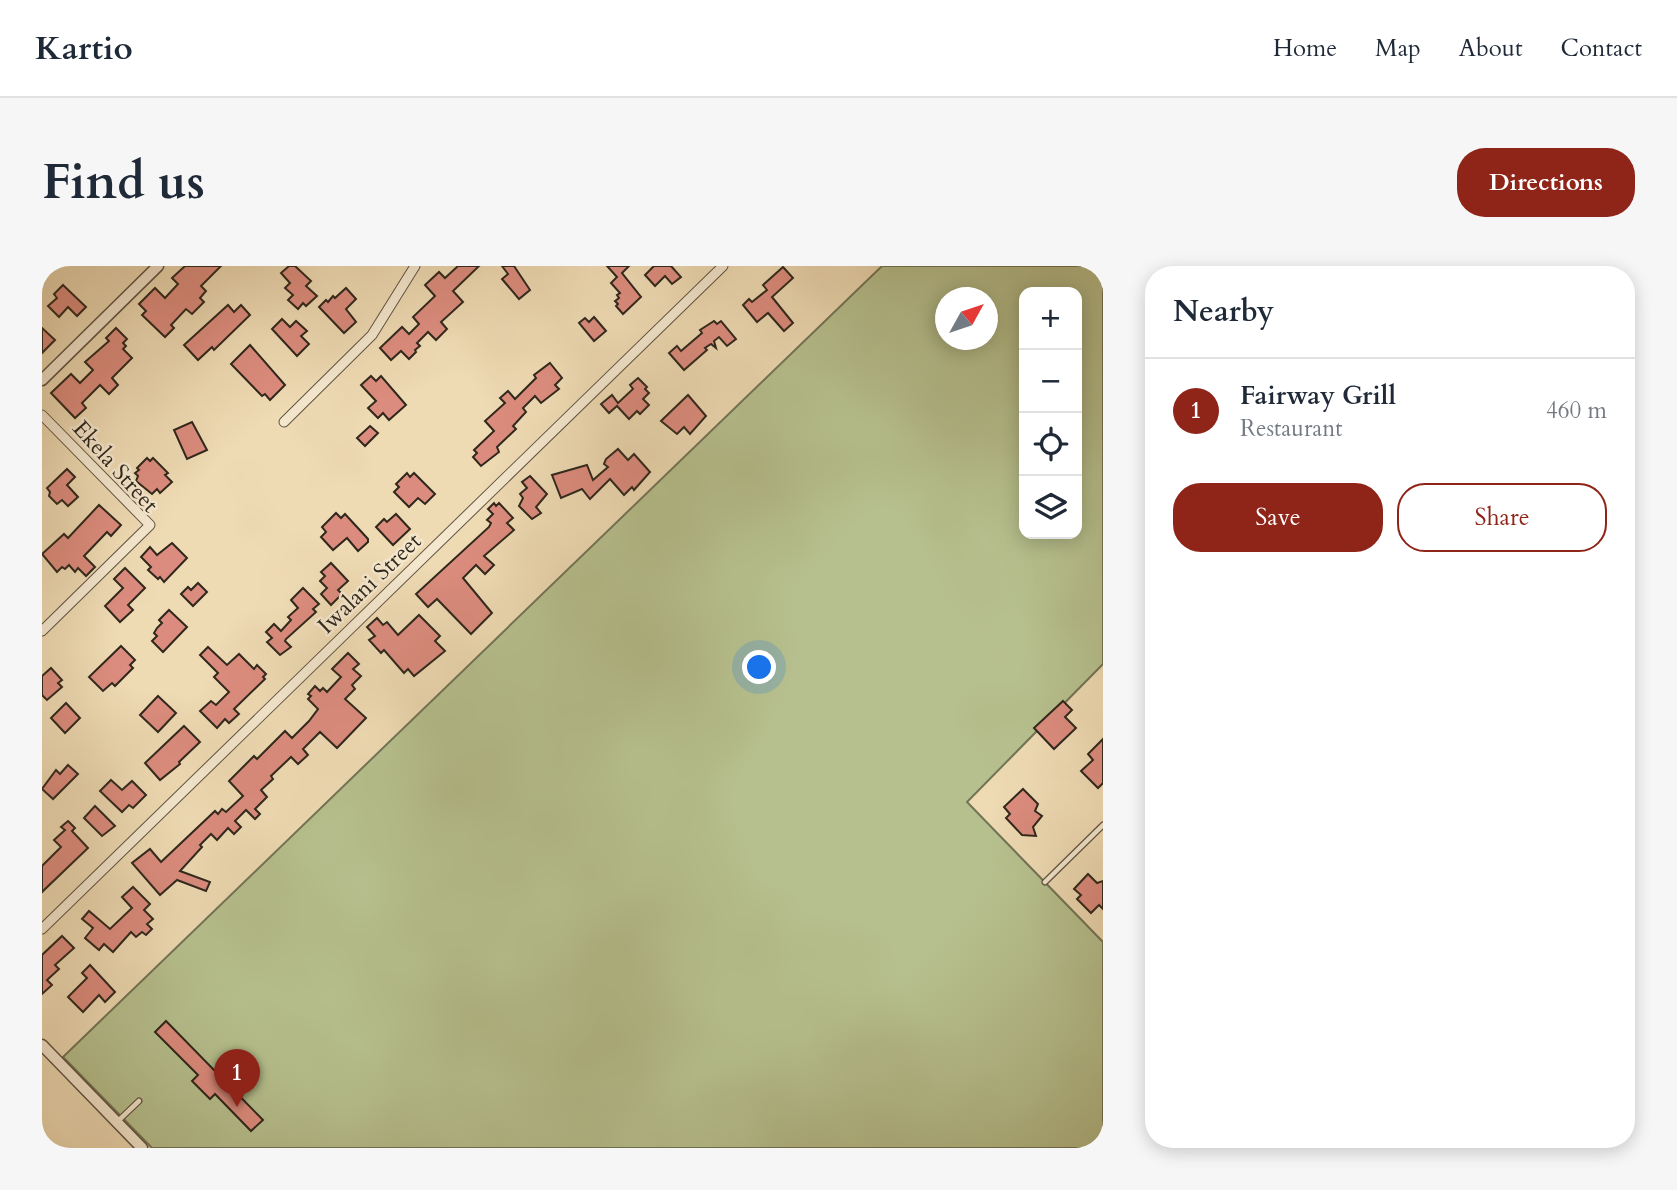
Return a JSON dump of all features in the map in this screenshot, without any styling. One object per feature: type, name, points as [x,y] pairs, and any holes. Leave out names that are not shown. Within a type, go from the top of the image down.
[{"type":"street","points":[[42,380],[158,266]]},
{"type":"street","points":[[284,422],[372,335],[415,266]]},
{"type":"street","name":"Iwalani Street","points":[[42,929],[723,266]]},
{"type":"street","name":"Ekela Street","points":[[42,415],[150,525],[42,631]]},
{"type":"street","points":[[42,1045],[142,1148]]},
{"type":"lane","points":[[1045,882],[1103,825]]},
{"type":"lane","points":[[117,1122],[139,1101]]},
{"type":"green space","points":[[882,266],[1103,266],[1103,664],[967,802],[1103,942],[1103,1148],[152,1148],[63,1057]]},
{"type":"building","points":[[185,266],[221,266],[201,286],[206,291],[200,298],[204,302],[192,314],[186,309],[171,325],[174,328],[165,337],[142,315],[146,311],[139,304],[155,288],[165,298],[178,284],[172,278]]},
{"type":"building","points":[[289,266],[295,266],[311,281],[306,286],[317,296],[306,306],[303,303],[298,309],[288,300],[293,295],[285,288],[290,283],[281,273]]},
{"type":"building","points":[[458,266],[479,266],[453,291],[463,302],[441,322],[447,329],[436,340],[428,332],[417,343],[420,346],[409,359],[401,351],[391,360],[380,348],[402,327],[409,334],[419,324],[413,317],[435,296],[425,285],[439,272],[445,278]]},
{"type":"building","points":[[502,266],[514,266],[530,290],[519,299],[502,279],[508,274]]},
{"type":"building","points":[[607,266],[629,266],[622,273],[641,297],[623,314],[615,301],[620,293],[611,283],[617,277]]},
{"type":"building","points":[[654,266],[671,266],[681,277],[672,284],[665,276],[655,286],[645,275]]},
{"type":"building","points":[[783,267],[793,278],[772,297],[793,323],[784,331],[768,313],[757,322],[743,305],[749,299],[752,302],[767,290],[763,285]]},
{"type":"building","points":[[63,285],[86,307],[77,316],[68,307],[59,317],[48,306],[57,298],[54,294]]},
{"type":"building","points":[[346,288],[356,299],[346,309],[356,322],[344,333],[319,307]]},
{"type":"building","points":[[228,305],[234,312],[241,305],[250,315],[214,350],[212,347],[198,360],[184,345]]},
{"type":"building","points":[[594,317],[606,331],[594,341],[579,323],[585,318],[589,322]]},
{"type":"building","points":[[282,319],[290,327],[296,321],[307,331],[301,336],[309,344],[297,356],[272,329]]},
{"type":"building","points":[[714,321],[717,324],[721,321],[736,339],[727,346],[719,337],[714,341],[716,348],[711,344],[705,348],[707,350],[684,370],[669,353],[677,346],[681,351],[702,333],[700,330]]},
{"type":"building","points":[[42,328],[55,340],[42,353]]},
{"type":"building","points":[[116,328],[127,339],[123,343],[126,346],[123,349],[132,358],[112,378],[118,385],[109,394],[100,385],[82,403],[86,408],[75,418],[51,393],[71,374],[80,383],[93,370],[85,362],[109,341],[106,338]]},
{"type":"building","points":[[250,345],[285,385],[270,400],[265,394],[262,396],[231,364]]},
{"type":"building","points":[[550,363],[562,378],[555,385],[559,389],[541,403],[535,396],[523,408],[526,412],[513,426],[516,429],[497,447],[499,452],[481,466],[473,457],[477,453],[474,450],[494,431],[485,421],[505,403],[500,398],[508,391],[515,399],[536,378],[534,375]]},
{"type":"building","points":[[371,376],[376,381],[381,376],[406,405],[389,420],[383,413],[378,418],[368,408],[376,401],[361,385]]},
{"type":"building","points":[[638,378],[647,387],[645,389],[649,393],[643,399],[649,405],[640,414],[637,411],[629,419],[617,406],[609,413],[601,404],[612,395],[618,403],[633,389],[630,385]]},
{"type":"building","points":[[688,395],[706,416],[690,434],[684,427],[677,434],[661,421]]},
{"type":"building","points":[[192,422],[207,450],[187,459],[174,430]]},
{"type":"building","points":[[370,426],[378,433],[365,446],[357,438]]},
{"type":"building","points":[[618,449],[628,460],[634,454],[650,472],[634,490],[632,487],[624,495],[610,479],[590,499],[582,489],[561,498],[552,475],[587,465],[593,480],[608,467],[604,464],[606,459]]},
{"type":"building","points":[[147,458],[150,461],[153,458],[168,473],[165,475],[172,482],[160,493],[157,489],[152,494],[136,481],[138,476],[135,473],[139,470],[137,468]]},
{"type":"building","points":[[67,469],[75,477],[67,485],[78,497],[68,506],[62,500],[57,504],[49,496],[47,488]]},
{"type":"building","points":[[407,473],[410,477],[414,473],[435,494],[425,504],[418,498],[409,507],[394,492],[399,487],[396,484]]},
{"type":"building","points":[[530,476],[547,494],[536,507],[541,513],[532,519],[519,506],[523,498],[520,494],[527,488],[522,482]]},
{"type":"building","points":[[494,503],[496,506],[499,503],[513,518],[507,523],[514,530],[484,556],[494,565],[485,574],[476,565],[463,578],[492,613],[471,634],[437,599],[428,607],[416,594],[489,527],[491,523],[487,520],[493,514],[488,509]]},
{"type":"building","points":[[99,505],[121,525],[111,536],[107,532],[84,556],[95,567],[86,576],[78,568],[75,572],[69,565],[57,572],[42,554],[64,534],[68,538]]},
{"type":"building","points":[[336,513],[341,518],[345,514],[368,539],[358,551],[347,538],[333,550],[321,537],[326,532],[322,527]]},
{"type":"building","points":[[396,514],[410,529],[393,545],[376,527],[384,519],[387,522]]},
{"type":"building","points":[[172,543],[187,558],[164,582],[148,570],[151,567],[141,557],[150,547],[157,555]]},
{"type":"building","points":[[331,563],[348,581],[338,590],[342,594],[331,605],[321,594],[327,588],[320,581],[325,576],[321,572]]},
{"type":"building","points":[[125,568],[145,588],[128,605],[133,610],[120,622],[105,606],[123,588],[114,579]]},
{"type":"building","points":[[198,583],[207,592],[193,606],[181,594]]},
{"type":"building","points":[[303,588],[319,604],[313,609],[316,612],[286,639],[291,647],[280,655],[267,642],[272,638],[266,632],[274,624],[281,631],[291,620],[288,617],[298,608],[291,600]]},
{"type":"building","points":[[169,610],[187,627],[163,652],[152,641],[157,636],[154,633],[162,623],[159,620]]},
{"type":"building","points":[[419,615],[440,636],[435,641],[445,651],[414,676],[408,669],[404,673],[384,650],[381,653],[369,640],[375,636],[367,627],[377,618],[383,625],[387,622],[398,635]]},
{"type":"building","points":[[121,646],[135,660],[130,665],[133,668],[115,686],[112,683],[103,691],[89,677]]},
{"type":"building","points":[[208,647],[227,665],[239,654],[254,669],[257,665],[266,674],[263,677],[265,679],[234,709],[239,714],[229,723],[225,719],[217,728],[200,711],[211,701],[216,705],[229,692],[214,677],[218,673],[200,655]]},
{"type":"building","points":[[348,653],[359,664],[353,669],[361,676],[352,685],[355,689],[345,699],[366,718],[337,748],[320,732],[303,749],[308,755],[298,764],[291,757],[271,776],[273,779],[261,790],[267,797],[255,809],[260,814],[255,819],[246,810],[235,821],[241,827],[234,834],[228,828],[217,840],[211,834],[200,845],[202,847],[180,871],[210,882],[206,891],[177,880],[160,895],[132,863],[150,849],[161,862],[215,811],[218,814],[222,809],[226,812],[243,796],[229,781],[254,756],[257,759],[285,731],[292,738],[309,721],[318,709],[308,699],[311,696],[308,694],[315,686],[320,691],[323,688],[327,692],[341,677],[332,669]]},
{"type":"building","points":[[51,668],[62,680],[58,683],[62,687],[47,700],[42,695],[42,676]]},
{"type":"building","points":[[158,696],[176,713],[158,732],[140,715]]},
{"type":"building","points":[[1063,701],[1072,710],[1065,717],[1076,728],[1054,749],[1034,728]]},
{"type":"building","points":[[66,703],[80,718],[65,733],[51,718]]},
{"type":"building","points":[[184,726],[200,742],[180,764],[160,780],[145,763]]},
{"type":"building","points":[[1103,739],[1103,783],[1098,788],[1081,771],[1093,760],[1088,754]]},
{"type":"building","points":[[68,765],[78,774],[53,799],[42,789],[56,770],[60,774]]},
{"type":"building","points":[[111,780],[122,790],[132,781],[146,795],[133,808],[129,805],[122,812],[100,791]]},
{"type":"building","points":[[1023,789],[1038,804],[1035,811],[1042,816],[1033,827],[1036,836],[1022,835],[1006,818],[1010,814],[1004,807]]},
{"type":"building","points":[[95,806],[115,826],[102,836],[84,818]]},
{"type":"building","points":[[68,821],[75,828],[72,831],[88,848],[42,892],[42,866],[61,847],[54,840],[65,830],[61,827]]},
{"type":"building","points":[[1088,874],[1097,883],[1103,881],[1103,909],[1099,905],[1091,913],[1077,899],[1081,895],[1074,889]]},
{"type":"building","points":[[133,887],[150,904],[144,910],[153,919],[147,924],[152,929],[146,935],[142,932],[136,937],[131,932],[113,952],[104,944],[99,950],[85,938],[93,928],[82,919],[89,911],[110,929],[132,908],[122,897]]},
{"type":"building","points":[[62,936],[74,948],[55,965],[59,969],[47,980],[52,985],[42,994],[42,955]]},
{"type":"building","points":[[90,965],[115,992],[105,1002],[99,995],[83,1012],[68,997],[87,978],[82,973]]},
{"type":"building","points":[[166,1021],[263,1120],[251,1131],[215,1094],[210,1099],[192,1081],[198,1075],[155,1032]]},
{"type":"place","name":"Fairway Grill","points":[[237,1107]]}]
